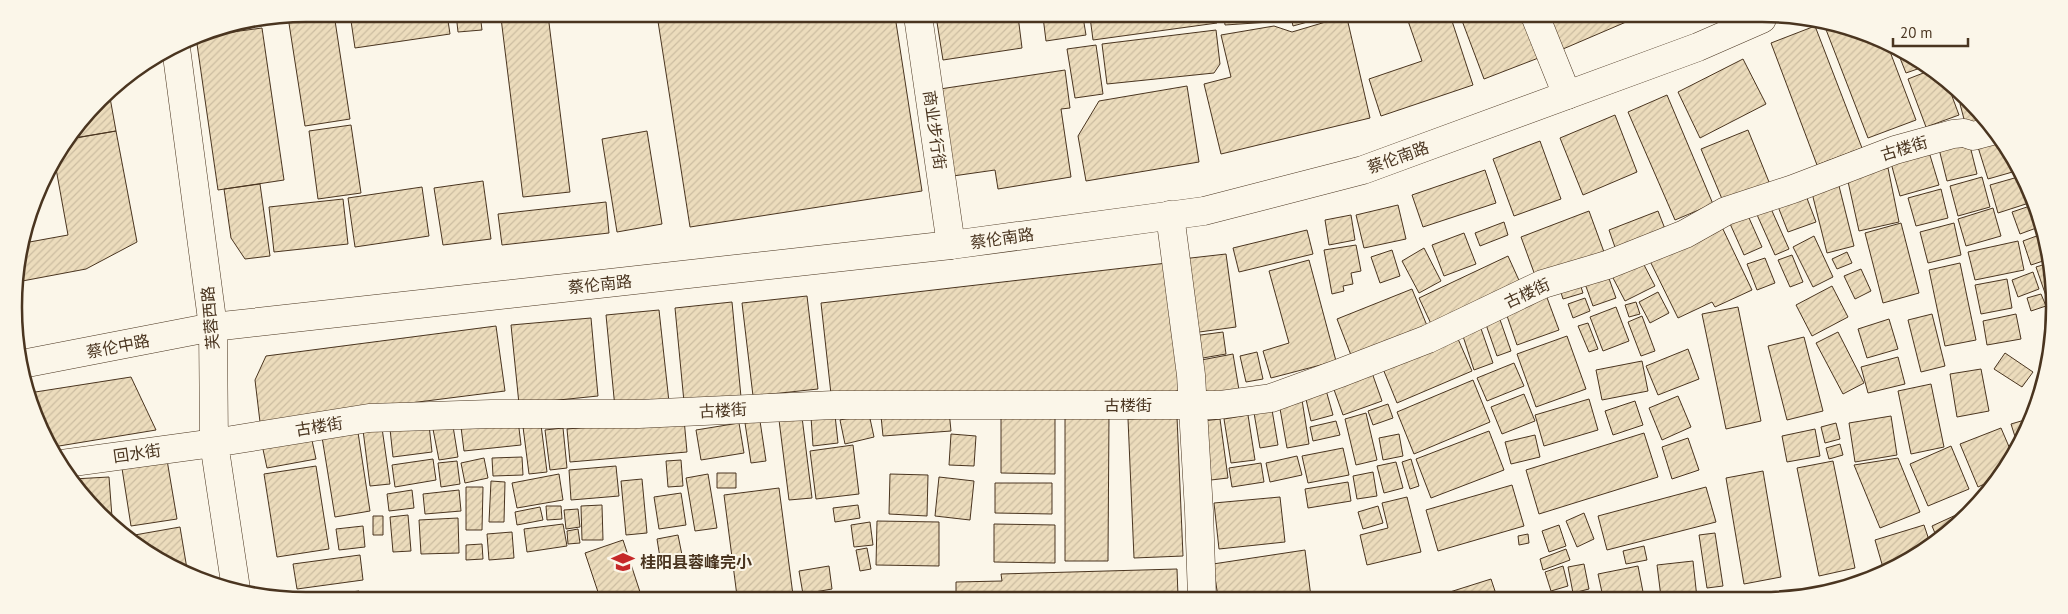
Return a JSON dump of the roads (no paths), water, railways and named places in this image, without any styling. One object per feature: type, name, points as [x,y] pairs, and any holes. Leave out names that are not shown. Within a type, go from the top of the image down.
[{"type":"main road","name":"商业步行街","points":[[919,22],[951,245]]},
{"type":"main road","points":[[1538,22],[1567,95]]},
{"type":"main road","name":"蔡伦南路","points":[[213,327],[951,245],[1204,211],[1363,170],[1698,47],[1755,22]]},
{"type":"main road","name":"芙蓉西路","points":[[177,54],[213,327],[214,443],[235,582]]},
{"type":"main road","name":"古楼街","points":[[214,443],[379,418],[491,414],[639,414],[834,405],[1219,406],[1271,398],[1428,338],[1543,284],[1607,265],[1685,234],[1726,211],[1793,189],[1895,150],[1953,134],[1964,133],[1973,136],[1986,133]]},
{"type":"main road","points":[[1170,215],[1194,405],[1202,592]]},
{"type":"main road","name":"蔡伦中路","points":[[28,363],[213,327]]},
{"type":"main road","name":"回水街","points":[[69,463],[214,443]]},
{"type":"place","name":"桂阳县蓉峰完小","points":[[623,562]]}]
